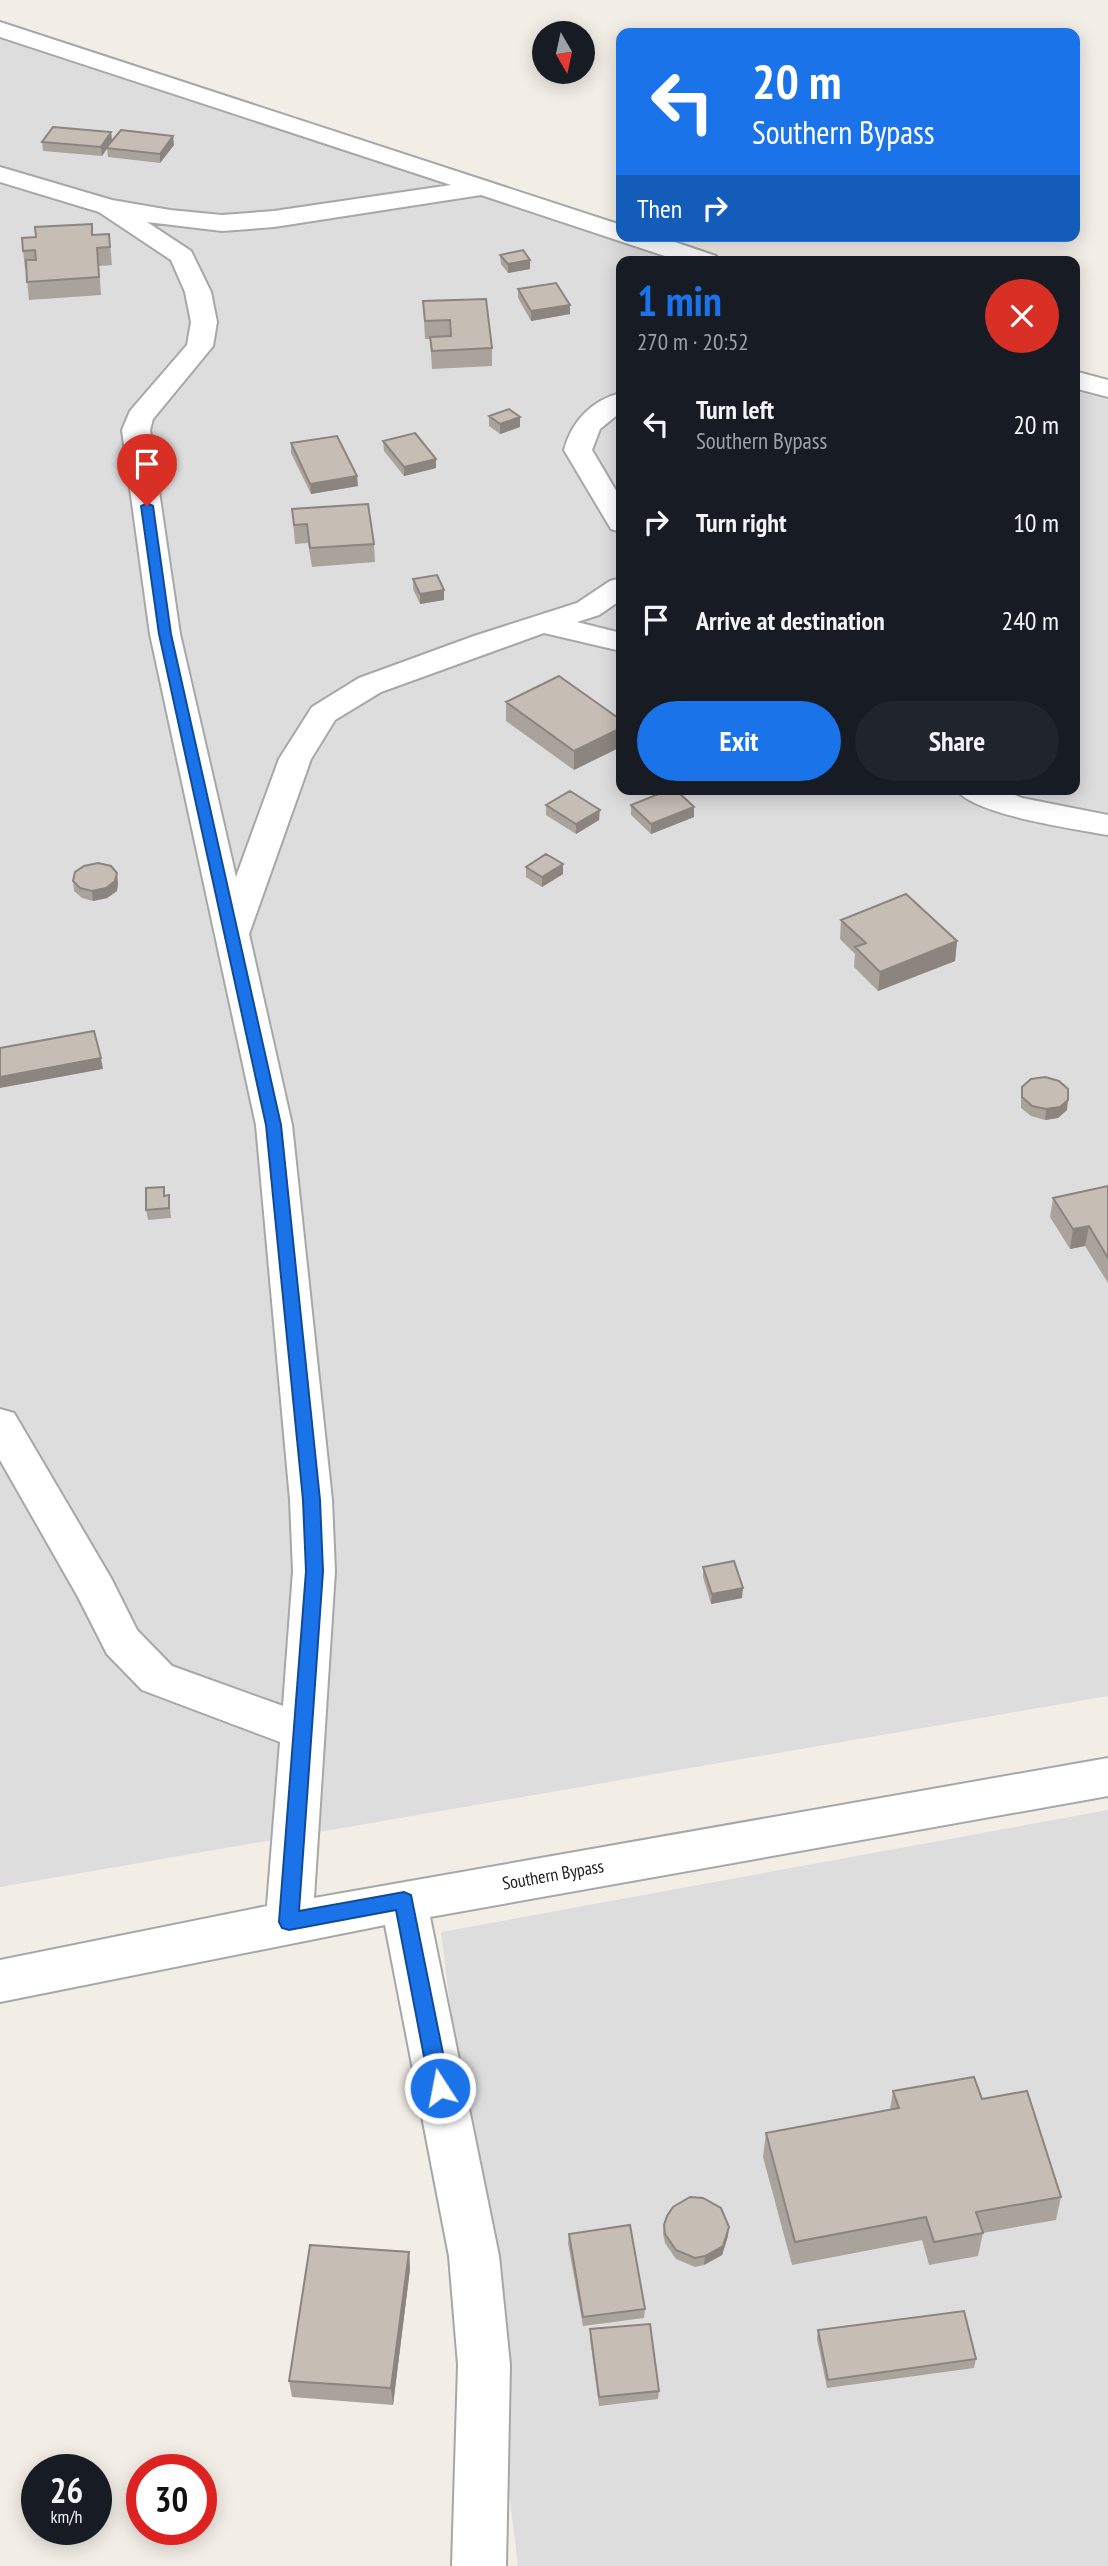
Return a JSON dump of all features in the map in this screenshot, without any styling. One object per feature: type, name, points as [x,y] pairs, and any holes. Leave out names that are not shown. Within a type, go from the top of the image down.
[{"type":"street","points":[[0,29],[616,231]]},
{"type":"street","points":[[0,174],[108,207],[170,218],[222,223],[274,219],[481,189]]},
{"type":"street","points":[[108,207],[182,256],[198,292],[204,322],[200,346],[139,417],[136,430],[165,634],[274,1125],[311,1500],[314,1571],[289,1922]]},
{"type":"street","points":[[647,242],[687,256]]},
{"type":"street","points":[[1080,381],[1108,389]]},
{"type":"street","points":[[616,404],[600,412],[582,432],[578,450],[616,515]]},
{"type":"street","points":[[231,936],[295,760],[323,714],[370,685],[588,610],[616,590]]},
{"type":"street","points":[[543,624],[616,641]]},
{"type":"street","points":[[986,795],[1013,806],[1108,825]]},
{"type":"street","points":[[0,1424],[96,1590],[122,1642],[157,1678],[301,1731]]},
{"type":"street","name":"Southern Bypass","points":[[0,1981],[289,1922],[1108,1777]]},
{"type":"street","points":[[404,1901],[474,2256],[484,2365],[480,2566]]},
{"type":"shaded area","points":[[0,34],[616,239],[616,242],[625,242],[667,256],[616,256],[616,795],[1080,795],[1080,392],[1108,400],[1108,1696],[0,1887]]},
{"type":"shaded area","points":[[1108,1810],[1108,2566],[518,2566],[441,1932]]},
{"type":"building","points":[[53,127],[111,132],[101,147],[42,142]]},
{"type":"building","points":[[121,130],[173,136],[160,154],[106,148]]},
{"type":"building","points":[[92,224],[92,235],[109,234],[110,247],[97,248],[99,277],[27,282],[26,260],[36,260],[35,250],[23,251],[22,238],[36,237],[35,227]]},
{"type":"building","points":[[523,250],[530,260],[508,264],[500,255]]},
{"type":"building","points":[[556,283],[570,305],[531,311],[518,289]]},
{"type":"building","points":[[486,299],[492,348],[432,351],[430,337],[451,336],[450,320],[425,321],[423,301]]},
{"type":"building","points":[[509,409],[520,417],[500,424],[489,416]]},
{"type":"building","points":[[415,433],[436,459],[404,467],[383,441]]},
{"type":"building","points":[[337,436],[357,476],[310,484],[291,443]]},
{"type":"building","points":[[368,504],[374,544],[310,548],[307,524],[294,525],[292,509]]},
{"type":"building","points":[[437,575],[444,590],[420,594],[413,579]]},
{"type":"building","points":[[559,676],[616,716],[616,730],[574,751],[506,702]]},
{"type":"building","points":[[570,791],[600,810],[576,824],[546,805]]},
{"type":"building","points":[[656,795],[681,795],[694,807],[651,824],[631,805]]},
{"type":"building","points":[[546,854],[563,864],[542,877],[526,867]]},
{"type":"building","points":[[98,863],[111,866],[117,873],[115,881],[106,888],[92,891],[80,888],[73,881],[75,872],[84,866]]},
{"type":"building","points":[[906,894],[957,941],[880,972],[855,947],[866,943],[841,920]]},
{"type":"building","points":[[94,1031],[101,1058],[0,1077],[0,1048]]},
{"type":"building","points":[[1045,1077],[1059,1081],[1068,1089],[1068,1100],[1060,1107],[1046,1109],[1032,1106],[1022,1097],[1022,1087],[1031,1079]]},
{"type":"building","points":[[1108,1186],[1108,1258],[1089,1226],[1073,1229],[1053,1198]]},
{"type":"building","points":[[164,1187],[164,1196],[169,1195],[169,1208],[146,1210],[146,1188]]},
{"type":"building","points":[[734,1561],[743,1588],[712,1594],[703,1567]]},
{"type":"building","points":[[974,2077],[982,2099],[1027,2091],[1061,2197],[976,2212],[983,2233],[934,2242],[926,2217],[795,2242],[766,2133],[899,2108],[893,2091]]},
{"type":"building","points":[[690,2197],[703,2198],[721,2208],[729,2227],[723,2246],[705,2256],[695,2258],[676,2250],[665,2234],[664,2225],[673,2207]]},
{"type":"building","points":[[630,2225],[645,2309],[583,2317],[569,2234]]},
{"type":"building","points":[[310,2245],[409,2252],[391,2388],[289,2381]]},
{"type":"building","points":[[964,2311],[976,2359],[828,2380],[818,2330]]},
{"type":"building","points":[[650,2324],[659,2391],[599,2397],[590,2329]]},
{"type":"route","points":[[147,506],[165,634],[274,1125],[311,1500],[314,1571],[289,1922],[404,1901],[440,2088]]}]
